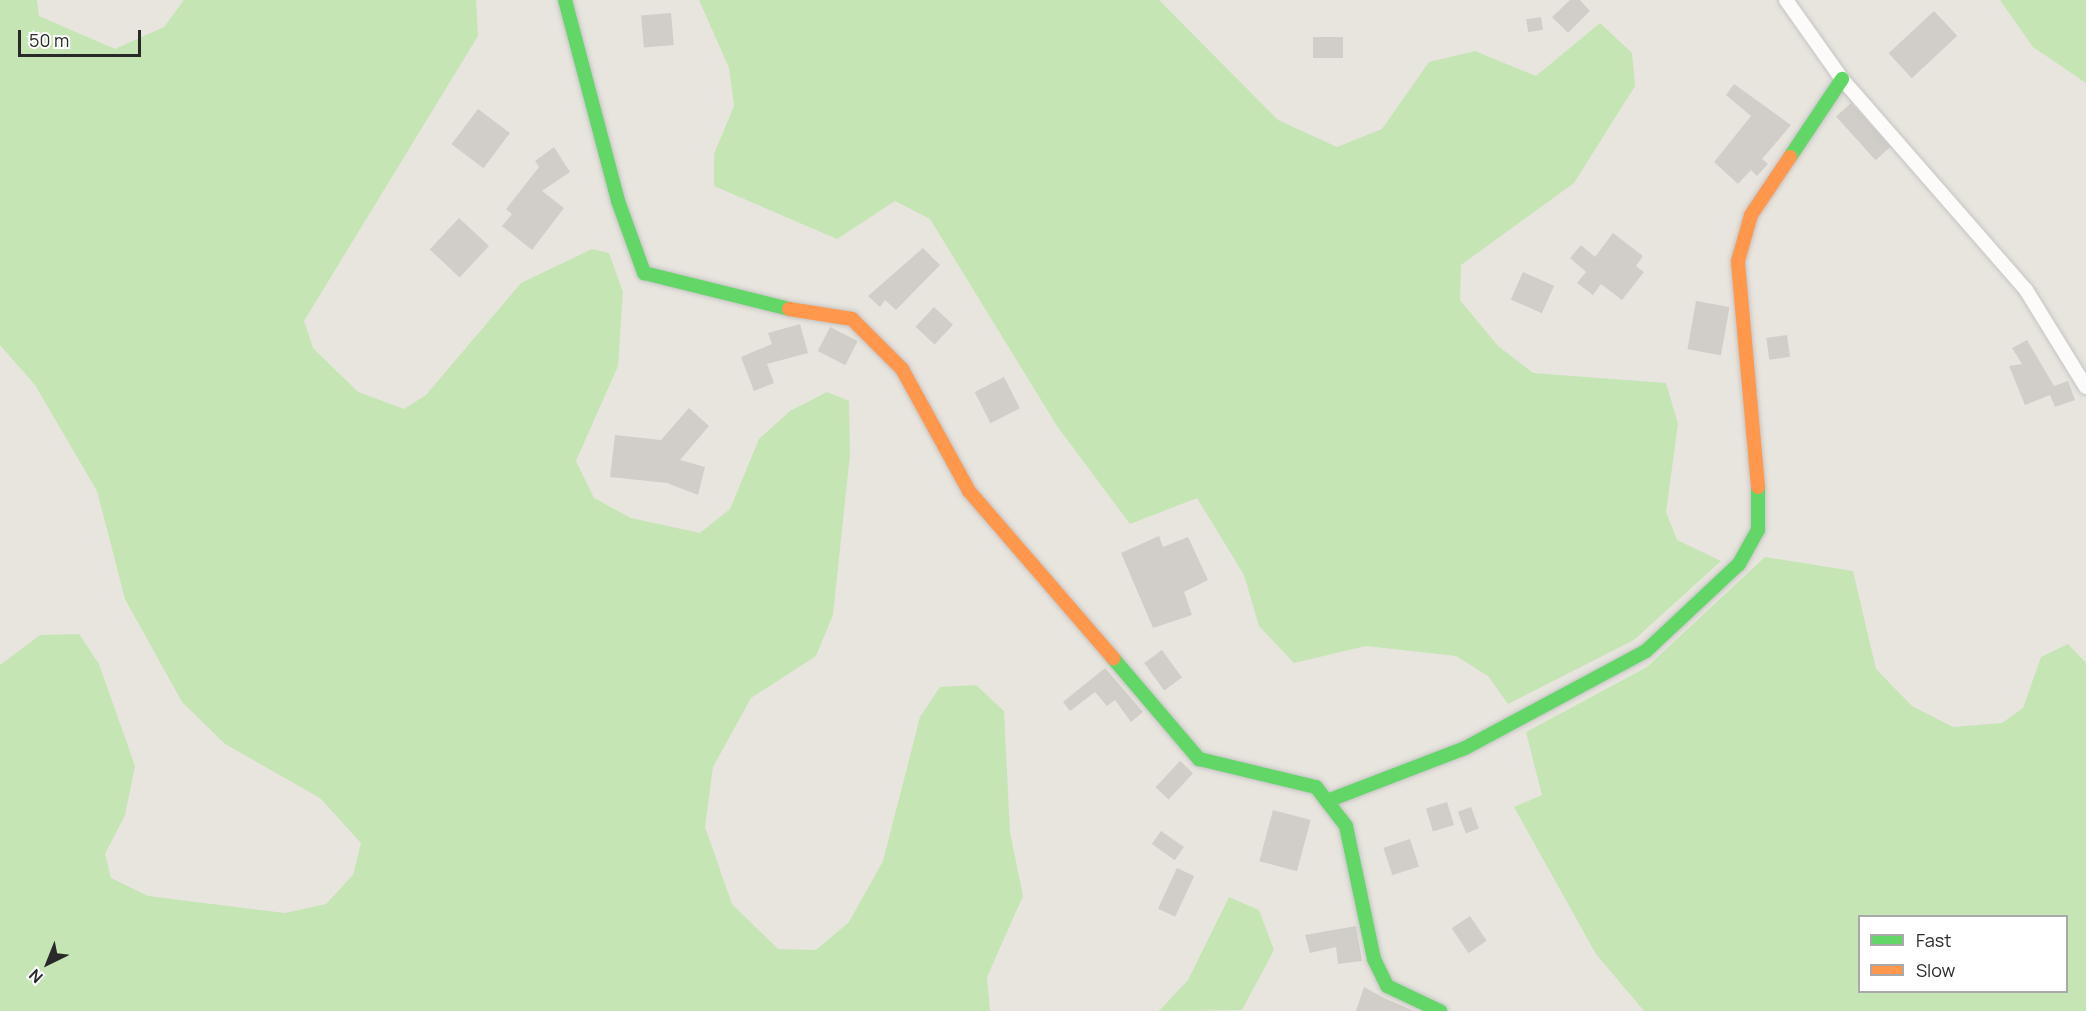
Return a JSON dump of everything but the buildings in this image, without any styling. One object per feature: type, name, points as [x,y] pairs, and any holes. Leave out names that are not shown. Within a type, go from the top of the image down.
[{"type":"street","points":[[566,0],[618,201],[644,273],[747,303],[852,319],[902,369],[969,492],[1199,759],[1316,787],[1346,826],[1374,959],[1387,986],[1440,1011]]},
{"type":"street","points":[[1786,0],[1842,79],[2026,291],[2086,387]]},
{"type":"street","points":[[1327,801],[1465,748],[1646,651],[1739,564],[1758,530],[1758,484],[1738,261],[1751,215],[1842,79]]},
{"type":"green space","points":[[0,0],[37,0],[39,16],[115,49],[164,27],[184,0],[476,0],[478,36],[304,321],[313,348],[358,392],[404,409],[426,395],[521,283],[592,249],[609,253],[623,292],[618,366],[576,461],[594,498],[631,518],[700,533],[730,509],[759,439],[790,411],[827,392],[849,401],[850,454],[833,615],[816,656],[751,698],[713,767],[705,827],[732,904],[778,949],[816,950],[849,922],[883,861],[920,717],[940,687],[976,685],[1004,711],[1010,832],[1023,896],[987,977],[990,1011],[0,1011],[0,665],[40,635],[79,634],[99,664],[135,766],[125,815],[105,854],[111,878],[148,896],[285,913],[326,904],[353,875],[361,843],[320,798],[225,744],[182,702],[125,599],[97,491],[35,385],[0,345]]},
{"type":"green space","points":[[699,0],[1159,0],[1278,120],[1337,147],[1382,129],[1429,62],[1475,51],[1536,76],[1600,23],[1632,53],[1635,86],[1574,183],[1461,265],[1460,300],[1498,346],[1533,373],[1666,383],[1678,424],[1666,512],[1677,540],[1721,561],[1634,640],[1508,704],[1488,676],[1456,656],[1366,646],[1294,663],[1259,626],[1244,575],[1197,498],[1130,524],[1057,426],[930,219],[895,201],[837,239],[714,186],[714,154],[734,106],[729,68]]},
{"type":"green space","points":[[2000,0],[2086,0],[2086,83],[2033,47]]},
{"type":"green space","points":[[1765,557],[1853,571],[1876,669],[1912,706],[1953,727],[2002,723],[2023,708],[2041,657],[2068,644],[2086,663],[2086,1011],[1644,1011],[1596,954],[1514,807],[1542,795],[1526,732],[1647,667]]},
{"type":"green space","points":[[1229,897],[1259,910],[1274,950],[1242,1010],[1159,1011],[1188,980]]},
{"type":"traffic: fast","points":[[565,0],[618,201],[644,273],[789,309]]},
{"type":"traffic: fast","points":[[1790,157],[1842,79]]},
{"type":"traffic: fast","points":[[1327,801],[1465,748],[1646,651],[1739,564],[1758,530],[1758,487]]},
{"type":"traffic: fast","points":[[1113,658],[1199,759],[1316,787],[1346,826],[1374,959],[1387,986],[1440,1011]]},
{"type":"traffic: slow","points":[[1758,487],[1738,261],[1751,215],[1790,157]]},
{"type":"traffic: slow","points":[[789,309],[852,319],[902,369],[969,491],[1113,658]]}]
